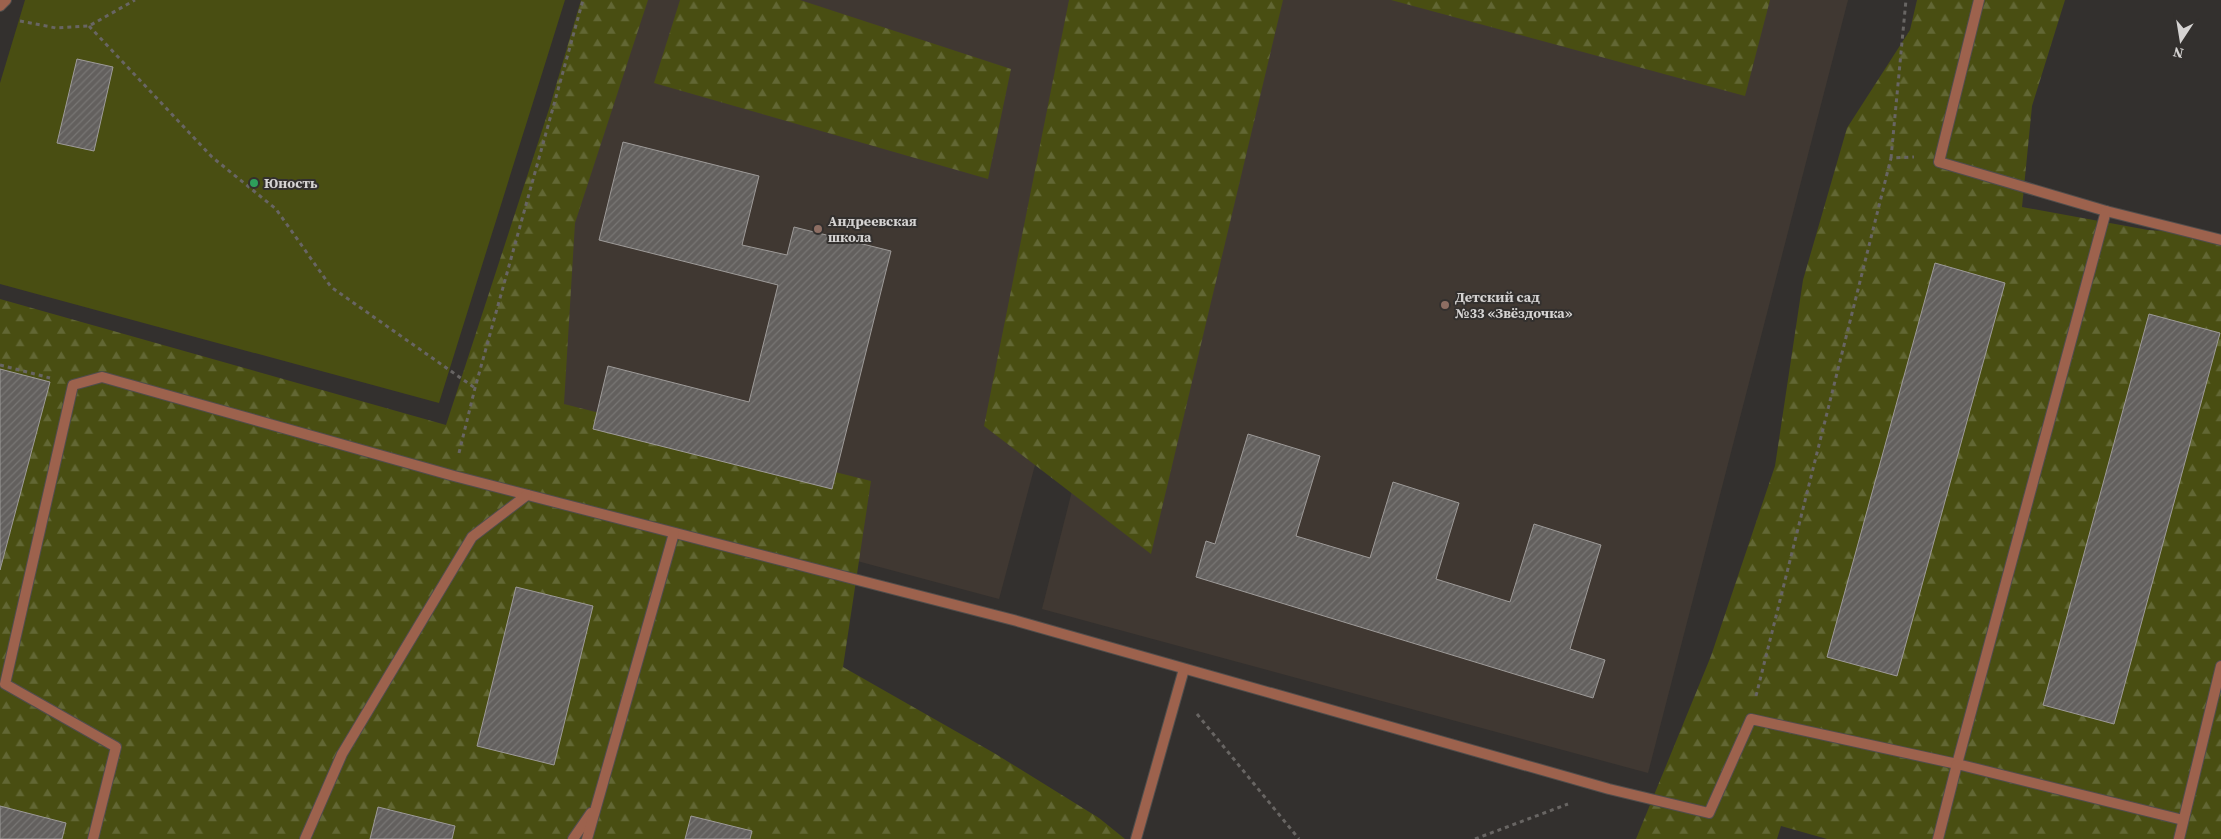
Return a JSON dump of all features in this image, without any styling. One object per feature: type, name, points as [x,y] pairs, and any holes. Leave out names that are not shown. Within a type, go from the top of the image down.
[{"type":"lane","points":[[0,6],[6,0]]},
{"type":"lane","points":[[1979,0],[1939,162],[2106,211],[2221,240]]},
{"type":"lane","points":[[1938,839],[2106,211]]},
{"type":"lane","points":[[93,839],[116,747],[5,684],[73,385],[102,377],[454,476],[1017,621],[1609,789],[1710,813],[1751,719],[1957,764],[2183,820]]},
{"type":"lane","points":[[305,839],[306,831],[342,754],[472,537],[526,495]]},
{"type":"lane","points":[[587,839],[674,533]]},
{"type":"lane","points":[[2179,839],[2221,666]]},
{"type":"lane","points":[[1136,839],[1184,669]]},
{"type":"lane","points":[[573,839],[596,806]]},
{"type":"path","points":[[18,21],[56,28],[89,26],[135,0]]},
{"type":"path","points":[[454,476],[475,388],[583,0]]},
{"type":"path","points":[[1751,719],[1891,158],[1906,0]]},
{"type":"path","points":[[89,26],[212,157],[276,209],[331,287],[475,388]]},
{"type":"path","points":[[1891,158],[1910,156],[1939,162]]},
{"type":"path","points":[[0,365],[73,385]]},
{"type":"path","points":[[1178,690],[1299,839]]},
{"type":"path","points":[[1475,839],[1609,789]]},
{"type":"shaded area","name":"Андреевская школа","points":[[599,0],[1160,0],[999,599],[476,459]]},
{"type":"shaded area","name":"Детский сад №33 «Звёздочка»","points":[[1197,0],[1848,0],[1648,773],[1042,609]]},
{"type":"green space","name":"Юность","points":[[25,0],[565,0],[439,403],[0,284],[0,83]]},
{"type":"green space","points":[[581,0],[648,0],[575,223],[564,404],[871,481],[843,667],[994,753],[1099,818],[1125,839],[0,839],[0,299],[446,425],[550,106]]},
{"type":"green space","points":[[680,0],[800,0],[1011,69],[988,179],[654,83]]},
{"type":"green space","points":[[1069,0],[1283,0],[1151,554],[984,426]]},
{"type":"green space","points":[[1391,0],[1770,0],[1745,96]]},
{"type":"green space","points":[[1917,0],[2065,0],[2032,106],[2022,207],[2148,230],[2221,235],[2221,839],[1827,839],[1781,826],[1777,839],[1636,839],[1711,656],[1775,466],[1803,280],[1847,128],[1910,30]]},
{"type":"building","points":[[77,59],[113,67],[94,151],[57,143]]},
{"type":"building","points":[[623,142],[759,176],[742,245],[787,255],[794,227],[891,251],[832,489],[593,429],[608,366],[749,402],[778,285],[599,240]]},
{"type":"building","points":[[1935,263],[2005,283],[1897,676],[1827,657]]},
{"type":"building","points":[[2149,314],[2220,333],[2114,724],[2043,705]]},
{"type":"building","points":[[0,369],[50,382],[0,570]]},
{"type":"building","points":[[1248,434],[1320,456],[1296,536],[1370,558],[1393,482],[1459,503],[1436,579],[1510,602],[1534,524],[1601,545],[1570,649],[1605,660],[1593,698],[1196,577],[1206,541],[1215,544]]},
{"type":"building","points":[[516,587],[593,606],[554,765],[477,746]]},
{"type":"building","points":[[0,806],[66,823],[62,839],[0,839]]},
{"type":"building","points":[[378,807],[455,826],[452,839],[370,839]]},
{"type":"building","points":[[691,816],[752,831],[750,839],[685,839]]},
{"type":"place","name":"Юность","points":[[254,183]]},
{"type":"place","name":"Андреевская школа","points":[[818,229]]},
{"type":"place","name":"Детский сад №33 «Звёздочка»","points":[[1445,305]]}]
